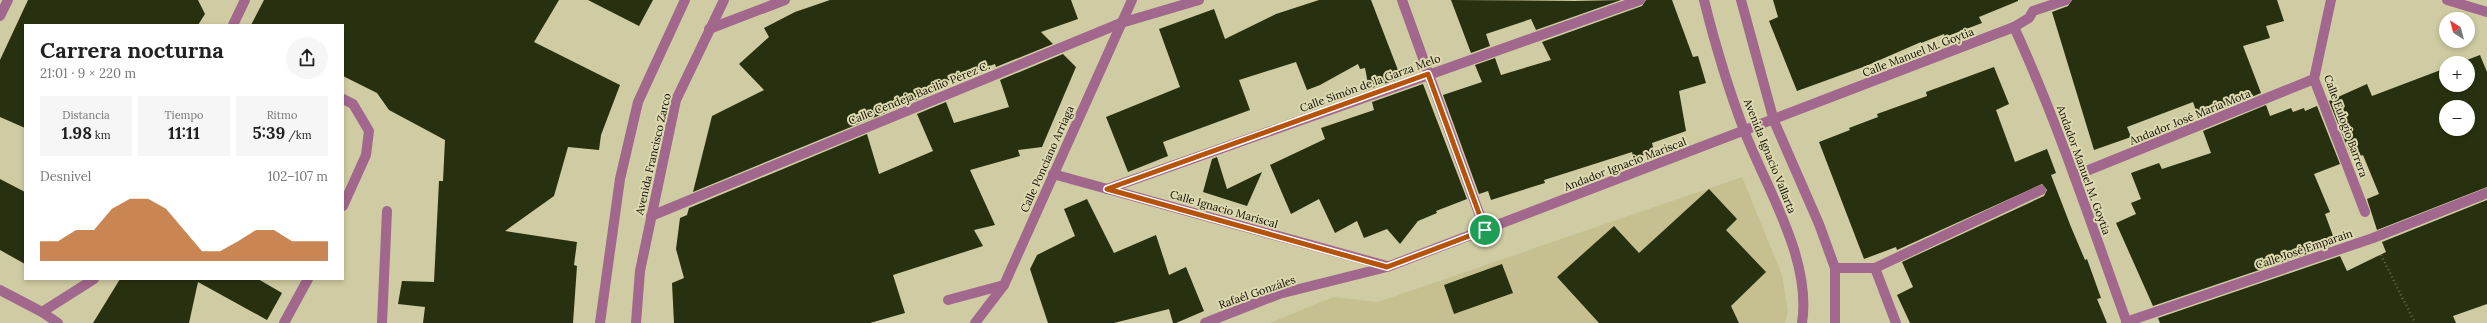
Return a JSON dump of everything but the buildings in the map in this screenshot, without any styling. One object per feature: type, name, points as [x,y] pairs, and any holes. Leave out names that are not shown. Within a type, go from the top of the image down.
[{"type":"street","points":[[0,16],[8,0]]},
{"type":"street","points":[[233,24],[245,0]]},
{"type":"street","name":"Avenida Francisco Zarco","points":[[600,323],[620,179],[638,102],[685,0]]},
{"type":"street","name":"Avenida Francisco Zarco","points":[[636,323],[640,271],[676,100],[724,0]]},
{"type":"street","points":[[709,29],[785,0]]},
{"type":"street","name":"Calle Ponciano Arriaga","points":[[975,323],[1004,285],[1132,0]]},
{"type":"street","name":"Calle Cendeja Bacilio Pérez C.","points":[[651,216],[1121,23],[1199,0]]},
{"type":"street","points":[[1402,0],[1485,230]]},
{"type":"street","name":"Calle Simón de la Garza Melo","points":[[1107,189],[1640,0]]},
{"type":"street","name":"Avenida Ignacio Vallarta","points":[[1704,0],[1720,61],[1745,132],[1788,232],[1802,283],[1802,323]]},
{"type":"street","name":"Avenida Ignacio Vallarta","points":[[1741,0],[1774,121],[1819,224],[1835,268],[1835,323]]},
{"type":"street","name":"Calle Manuel M. Goytia","points":[[1774,121],[2014,27],[2029,18],[2033,11],[2066,0]]},
{"type":"street","name":"Calle Eulogio Barrera","points":[[2331,0],[2314,78],[2365,212]]},
{"type":"street","points":[[2447,0],[2487,12]]},
{"type":"street","name":"Andador Manuel M. Goytia","points":[[2014,27],[2033,67],[2127,322]]},
{"type":"street","name":"Andador José María Mota","points":[[2074,176],[2314,78]]},
{"type":"street","points":[[344,100],[353,104],[369,131],[366,156],[344,204]]},
{"type":"street","name":"Andador Ignacio Mariscal","points":[[1387,267],[1774,121]]},
{"type":"street","name":"Calle Ignacio Mariscal","points":[[1053,174],[1387,267]]},
{"type":"street","points":[[1835,268],[1875,268],[2040,190]]},
{"type":"street","name":"Calle José Emparain","points":[[2127,322],[2373,238],[2487,193]]},
{"type":"street","points":[[382,323],[387,211]]},
{"type":"street","name":"Rafaél Gonzáles","points":[[1205,323],[1279,294],[1387,267]]},
{"type":"street","points":[[1875,268],[1896,323]]},
{"type":"street","points":[[42,312],[92,280]]},
{"type":"street","points":[[284,323],[307,280]]},
{"type":"street","points":[[948,300],[1004,285]]},
{"type":"street","points":[[0,290],[42,312],[58,323]]},
{"type":"path","points":[[2373,238],[2415,323]]},
{"type":"shaded area","points":[[1742,177],[1782,275],[1788,312],[1785,323],[1270,323],[1333,297],[1378,302]]},
{"type":"route","points":[[1428,74],[1485,230],[1387,267],[1107,189],[1428,74]]}]
